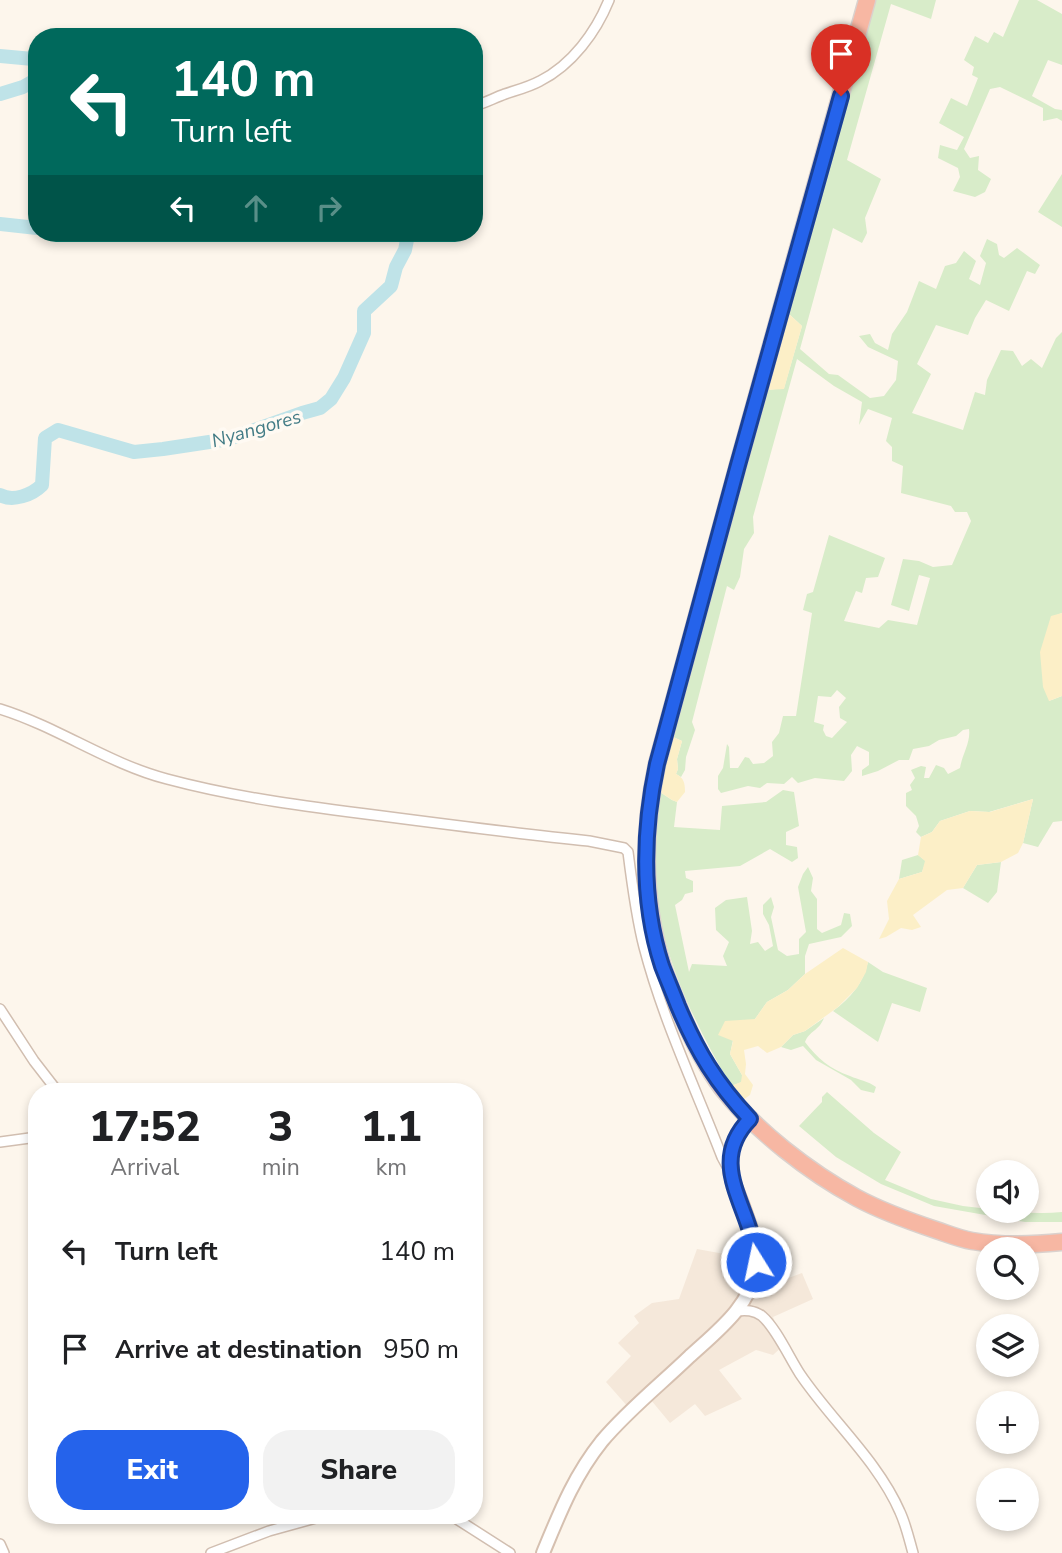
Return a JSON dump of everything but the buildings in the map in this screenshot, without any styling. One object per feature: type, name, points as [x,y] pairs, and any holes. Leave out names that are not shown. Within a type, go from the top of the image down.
[{"type":"highway","points":[[867,0],[651,791],[646,874],[649,907],[662,966],[687,1026],[712,1074],[750,1119],[790,1154],[836,1187],[889,1214],[970,1241],[1017,1244],[1062,1242]]},
{"type":"main road","points":[[543,1553],[567,1495],[580,1471],[604,1439],[715,1334],[736,1311],[752,1282],[756,1253],[730,1172],[733,1143],[741,1128],[750,1119]]},
{"type":"street","points":[[483,103],[531,85],[556,72],[585,42],[598,24],[609,0]]},
{"type":"street","points":[[0,709],[50,727],[165,779],[194,786],[268,802],[589,841],[624,848],[628,855],[636,913],[664,1011],[730,1172]]},
{"type":"street","points":[[0,1009],[51,1083]]},
{"type":"street","points":[[0,1142],[28,1138]]},
{"type":"street","points":[[736,1311],[756,1312],[771,1325],[800,1375],[892,1496],[901,1513],[913,1553]]},
{"type":"street","points":[[210,1553],[294,1524]]},
{"type":"street","points":[[465,1524],[510,1553]]},
{"type":"street","points":[[0,1544],[4,1553]]},
{"type":"shaded area","points":[[697,1249],[741,1257],[753,1291],[802,1273],[813,1299],[773,1317],[784,1345],[773,1355],[756,1350],[719,1370],[742,1399],[705,1416],[695,1404],[670,1423],[646,1394],[629,1408],[606,1382],[631,1356],[618,1343],[639,1323],[634,1316],[652,1303],[679,1299]]},
{"type":"green space","points":[[875,0],[936,0],[931,19],[891,4],[847,160],[881,179],[865,218],[867,233],[862,243],[833,228],[800,349],[829,374],[838,375],[870,398],[884,396],[896,380],[898,361],[868,347],[859,336],[870,334],[875,343],[888,350],[892,334],[907,312],[919,281],[936,289],[945,266],[956,263],[964,251],[976,261],[969,279],[980,285],[986,263],[980,256],[987,239],[997,244],[999,255],[1004,258],[1017,248],[1040,265],[1035,274],[1027,271],[1009,311],[986,300],[968,335],[936,325],[917,364],[931,374],[912,413],[963,430],[975,392],[985,395],[987,380],[1001,350],[1013,351],[1022,366],[1031,359],[1042,368],[1056,338],[1062,332],[1062,613],[1051,617],[1049,701],[1062,696],[1062,821],[1053,822],[1038,847],[1023,843],[1033,799],[989,812],[970,811],[940,821],[932,832],[921,837],[916,832],[919,826],[916,816],[906,806],[906,793],[912,790],[910,785],[915,778],[911,770],[926,767],[924,778],[929,778],[936,765],[944,768],[948,774],[960,768],[969,739],[969,729],[929,746],[913,749],[909,760],[899,760],[862,776],[862,770],[869,765],[869,752],[857,746],[851,755],[852,771],[844,781],[815,778],[798,783],[792,777],[784,784],[767,783],[760,788],[748,786],[721,793],[718,789],[718,776],[723,768],[727,744],[730,768],[738,768],[745,757],[753,764],[764,763],[773,756],[772,742],[779,733],[783,716],[796,716],[812,613],[803,610],[807,594],[813,592],[829,535],[885,558],[878,577],[866,578],[862,593],[856,591],[844,621],[879,628],[888,620],[917,625],[930,578],[919,575],[909,611],[891,605],[903,559],[919,561],[933,567],[952,565],[971,521],[967,512],[955,512],[951,506],[901,493],[903,466],[892,461],[892,447],[886,441],[892,418],[868,409],[859,425],[862,402],[834,386],[797,359],[753,517],[754,533],[744,549],[740,577],[734,590],[727,586],[692,722],[695,730],[686,757],[685,770],[681,777],[676,774],[682,741],[671,736],[767,390],[784,388],[802,326],[789,314]],"holes":[[[837,690],[846,698],[839,707],[840,718],[847,722],[832,738],[826,736],[824,725],[814,722],[818,696],[831,697]]]},
{"type":"green space","points":[[1019,0],[1037,0],[1062,14],[1062,65],[1048,60],[1032,96],[1062,110],[1062,121],[1057,118],[1043,121],[1043,108],[1000,87],[990,89],[964,149],[970,158],[979,156],[978,170],[991,179],[985,192],[975,197],[953,191],[960,177],[958,168],[938,158],[940,145],[957,150],[964,137],[939,123],[951,98],[967,106],[978,78],[972,75],[974,67],[964,60],[975,36],[988,43],[994,32],[1003,37]]},
{"type":"green space","points":[[1062,174],[1062,227],[1038,212]]},
{"type":"green space","points":[[783,790],[794,792],[799,826],[786,832],[786,845],[797,847],[798,858],[792,862],[770,849],[740,866],[685,871],[686,878],[693,881],[693,892],[685,894],[675,905],[689,972],[692,964],[727,966],[723,956],[729,942],[716,930],[715,908],[726,900],[747,897],[752,931],[750,944],[758,942],[765,951],[773,946],[769,925],[763,914],[763,905],[771,897],[774,907],[771,917],[778,950],[787,956],[799,954],[799,939],[806,932],[798,887],[808,867],[813,878],[811,891],[817,899],[817,929],[822,933],[841,925],[844,913],[850,914],[852,926],[841,937],[809,944],[805,956],[805,974],[788,990],[767,1002],[755,1019],[733,1040],[730,1054],[742,1075],[742,1082],[731,1086],[692,1012],[663,933],[655,877],[660,792],[677,802],[674,827],[720,830],[722,806],[766,802]]},
{"type":"green space","points":[[918,855],[926,861],[922,872],[899,879],[902,860]]},
{"type":"green space","points":[[1001,862],[997,892],[988,903],[963,888],[977,865]]},
{"type":"green space","points":[[868,962],[883,972],[927,988],[920,1012],[892,1003],[878,1042],[833,1011],[855,989]]},
{"type":"green space","points":[[824,1018],[805,1042],[830,1066],[876,1087],[874,1093],[861,1090],[851,1080],[816,1060],[803,1046],[791,1050],[781,1047],[793,1035],[805,1031]]},
{"type":"green space","points":[[827,1092],[874,1133],[901,1152],[885,1180],[931,1199],[976,1208],[976,1213],[934,1206],[881,1184],[836,1157],[799,1126],[822,1102],[822,1097]]},
{"type":"green space","points":[[1062,1212],[1062,1222],[1039,1222],[1039,1213]]},
{"type":"sand","points":[[789,314],[802,326],[784,389],[767,390]]},
{"type":"sand","points":[[1062,613],[1062,696],[1049,701],[1043,687],[1040,652],[1051,616]]},
{"type":"sand","points":[[671,736],[682,741],[676,774],[684,781],[685,792],[677,802],[660,792]]},
{"type":"sand","points":[[1033,799],[1023,843],[1018,853],[1001,862],[977,865],[963,888],[947,890],[913,915],[921,927],[912,930],[901,928],[879,939],[889,919],[887,901],[899,879],[922,872],[925,861],[918,855],[921,837],[932,832],[940,821],[970,811],[990,812]]},
{"type":"sand","points":[[843,948],[868,962],[857,988],[838,1007],[805,1031],[793,1035],[781,1047],[767,1053],[758,1046],[744,1050],[745,1074],[753,1085],[750,1095],[743,1100],[731,1086],[741,1082],[742,1075],[730,1054],[733,1041],[718,1035],[725,1021],[755,1019],[767,1002],[788,990],[805,974]]},
{"type":"waterway","name":"Nyangores","points":[[0,56],[28,59]]},
{"type":"waterway","name":"Nyangores","points":[[0,94],[28,84]]},
{"type":"waterway","name":"Nyangores","points":[[0,224],[28,227]]},
{"type":"waterway","name":"Nyangores","points":[[0,495],[11,498],[22,496],[42,485],[45,438],[58,430],[134,452],[229,439],[320,408],[331,399],[344,378],[364,333],[364,311],[391,286],[407,242]]},
{"type":"route","points":[[756,1262],[752,1234],[730,1172],[733,1143],[741,1128],[750,1119],[712,1074],[687,1026],[662,966],[649,907],[646,874],[647,832],[657,764],[841,96]]}]
